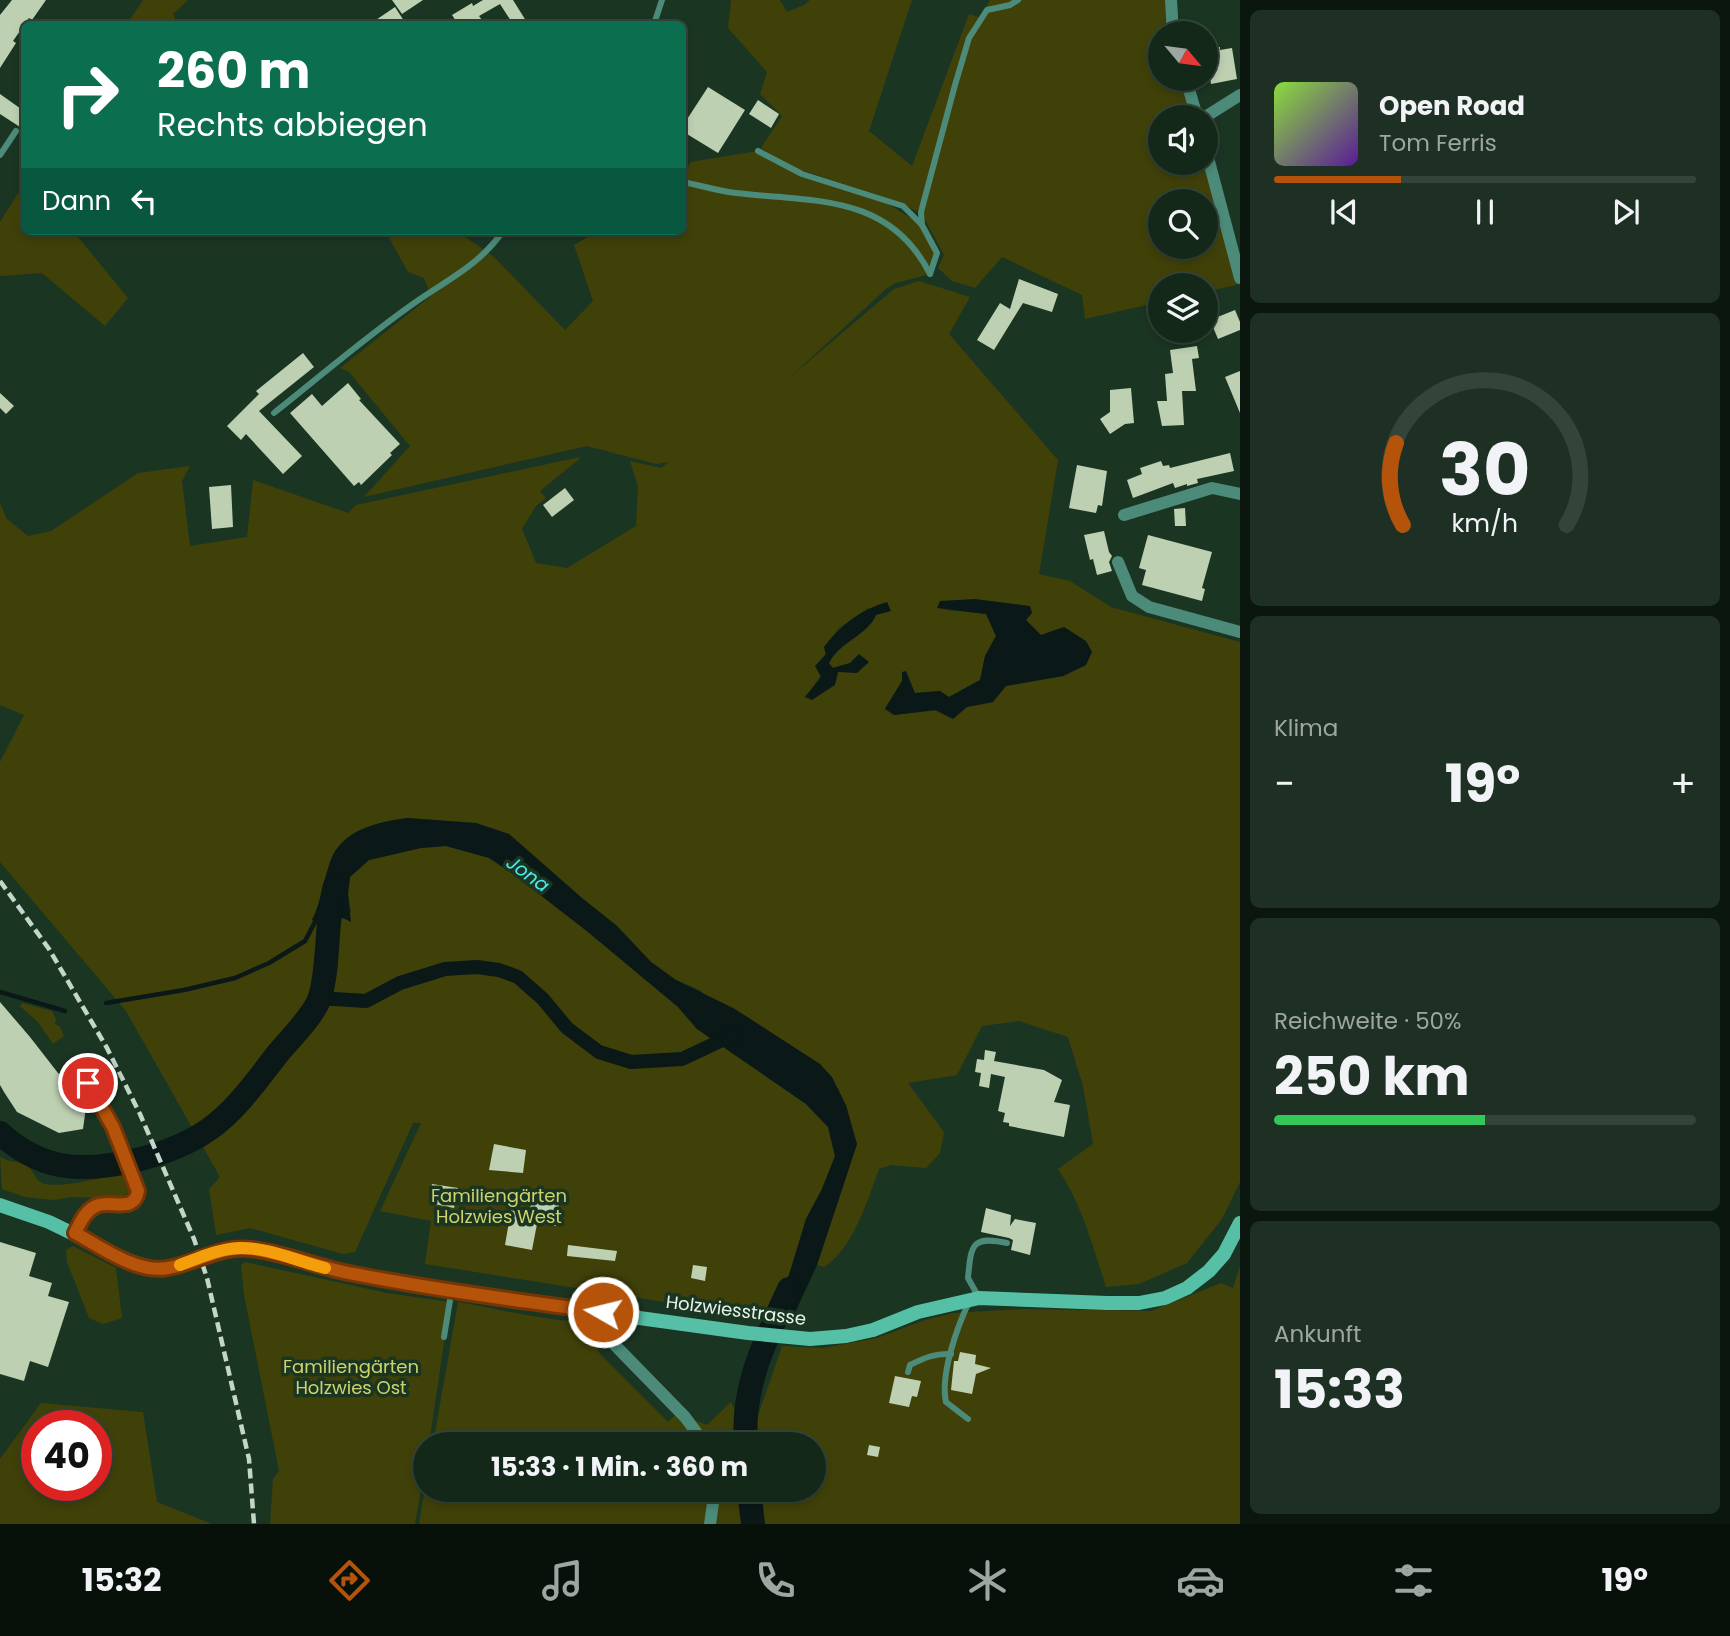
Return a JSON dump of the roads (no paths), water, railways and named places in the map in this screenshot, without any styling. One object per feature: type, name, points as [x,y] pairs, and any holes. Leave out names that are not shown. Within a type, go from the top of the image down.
[{"type":"street","points":[[1171,0],[1172,21]]},
{"type":"street","points":[[1218,109],[1240,95]]},
{"type":"street","points":[[1213,175],[1240,278]]},
{"type":"street","points":[[1124,515],[1212,488],[1240,494]]},
{"type":"street","points":[[1118,562],[1132,596],[1149,607],[1240,632]]},
{"type":"street","name":"Holzwiesstrasse","points":[[0,1205],[49,1222],[149,1268],[167,1269],[216,1252],[249,1248],[341,1272],[451,1292],[810,1339],[846,1336],[873,1330],[918,1312],[975,1299],[1139,1303],[1165,1298],[1187,1288],[1209,1272],[1224,1254],[1240,1223]]},
{"type":"street","points":[[603,1312],[602,1328],[606,1336],[682,1413],[696,1432]]},
{"type":"street","points":[[710,1524],[713,1502]]},
{"type":"lane","points":[[655,21],[663,0]]},
{"type":"lane","points":[[922,225],[921,212],[935,156],[969,38],[987,10],[1010,5],[1018,0]]},
{"type":"lane","points":[[0,155],[16,131]]},
{"type":"lane","points":[[686,183],[734,193],[810,198],[846,205],[876,217],[900,233],[930,274],[937,253],[922,225],[903,206],[802,174],[758,151]]},
{"type":"lane","points":[[274,413],[420,299],[471,266],[500,235]]},
{"type":"lane","points":[[75,1233],[88,1212],[97,1206],[106,1203],[128,1205],[135,1201],[138,1191],[116,1134],[88,1083]]},
{"type":"lane","points":[[968,1419],[946,1402],[944,1393],[961,1319],[975,1299],[968,1278],[974,1246],[986,1239],[1007,1243]]},
{"type":"lane","points":[[444,1337],[451,1292]]},
{"type":"lane","points":[[908,1372],[910,1366],[926,1357],[938,1353],[951,1354]]},
{"type":"water","points":[[975,599],[1030,606],[1032,613],[1026,620],[1041,635],[1064,627],[1086,641],[1092,652],[1086,665],[1063,676],[1006,686],[993,702],[967,707],[953,719],[935,710],[894,715],[885,709],[902,681],[902,672],[906,671],[915,693],[940,691],[949,697],[980,680],[985,656],[996,636],[986,614],[937,608],[940,601]]},
{"type":"water","points":[[887,602],[891,611],[876,615],[829,663],[833,668],[850,663],[859,654],[869,662],[857,673],[838,672],[835,685],[812,700],[805,697],[821,677],[815,666],[826,654],[824,647],[830,639],[860,614]]},
{"type":"water","points":[[407,818],[476,823],[509,834],[617,926],[651,962],[676,980],[735,1009],[820,1064],[832,1077],[846,1105],[857,1144],[817,1265],[793,1317],[765,1318],[789,1275],[806,1219],[835,1156],[828,1127],[806,1104],[697,1029],[678,1007],[588,932],[489,858],[446,846],[421,848],[369,860],[350,877],[348,894],[351,922],[338,917],[325,919],[317,924],[312,920],[330,862],[342,842],[372,825]]},
{"type":"waterway","name":"Jona","points":[[0,1133],[20,1149],[36,1157],[60,1165],[78,1167],[137,1160],[176,1147],[208,1130],[246,1094],[317,1004],[323,984],[335,886]]},
{"type":"waterway","points":[[106,1003],[235,978],[269,963],[305,941],[315,922]]},
{"type":"waterway","points":[[319,998],[366,1001],[400,983],[445,969],[477,967],[499,970],[518,977],[543,999],[567,1028],[599,1052],[631,1062],[682,1059],[733,1035]]},
{"type":"waterway","points":[[0,992],[65,1011]]},
{"type":"waterway","name":"Jona","points":[[745,1432],[751,1383],[764,1345],[789,1289]]},
{"type":"waterway","name":"Jona","points":[[750,1502],[753,1524]]},
{"type":"railway","points":[[0,881],[49,949],[107,1048],[140,1114],[194,1239],[207,1278],[249,1459],[254,1524]]},
{"type":"park label","name":"Familiengärten Holzwies West","points":[[499,1205]]},
{"type":"park label","name":"Familiengärten Holzwies Ost","points":[[351,1376]]}]
